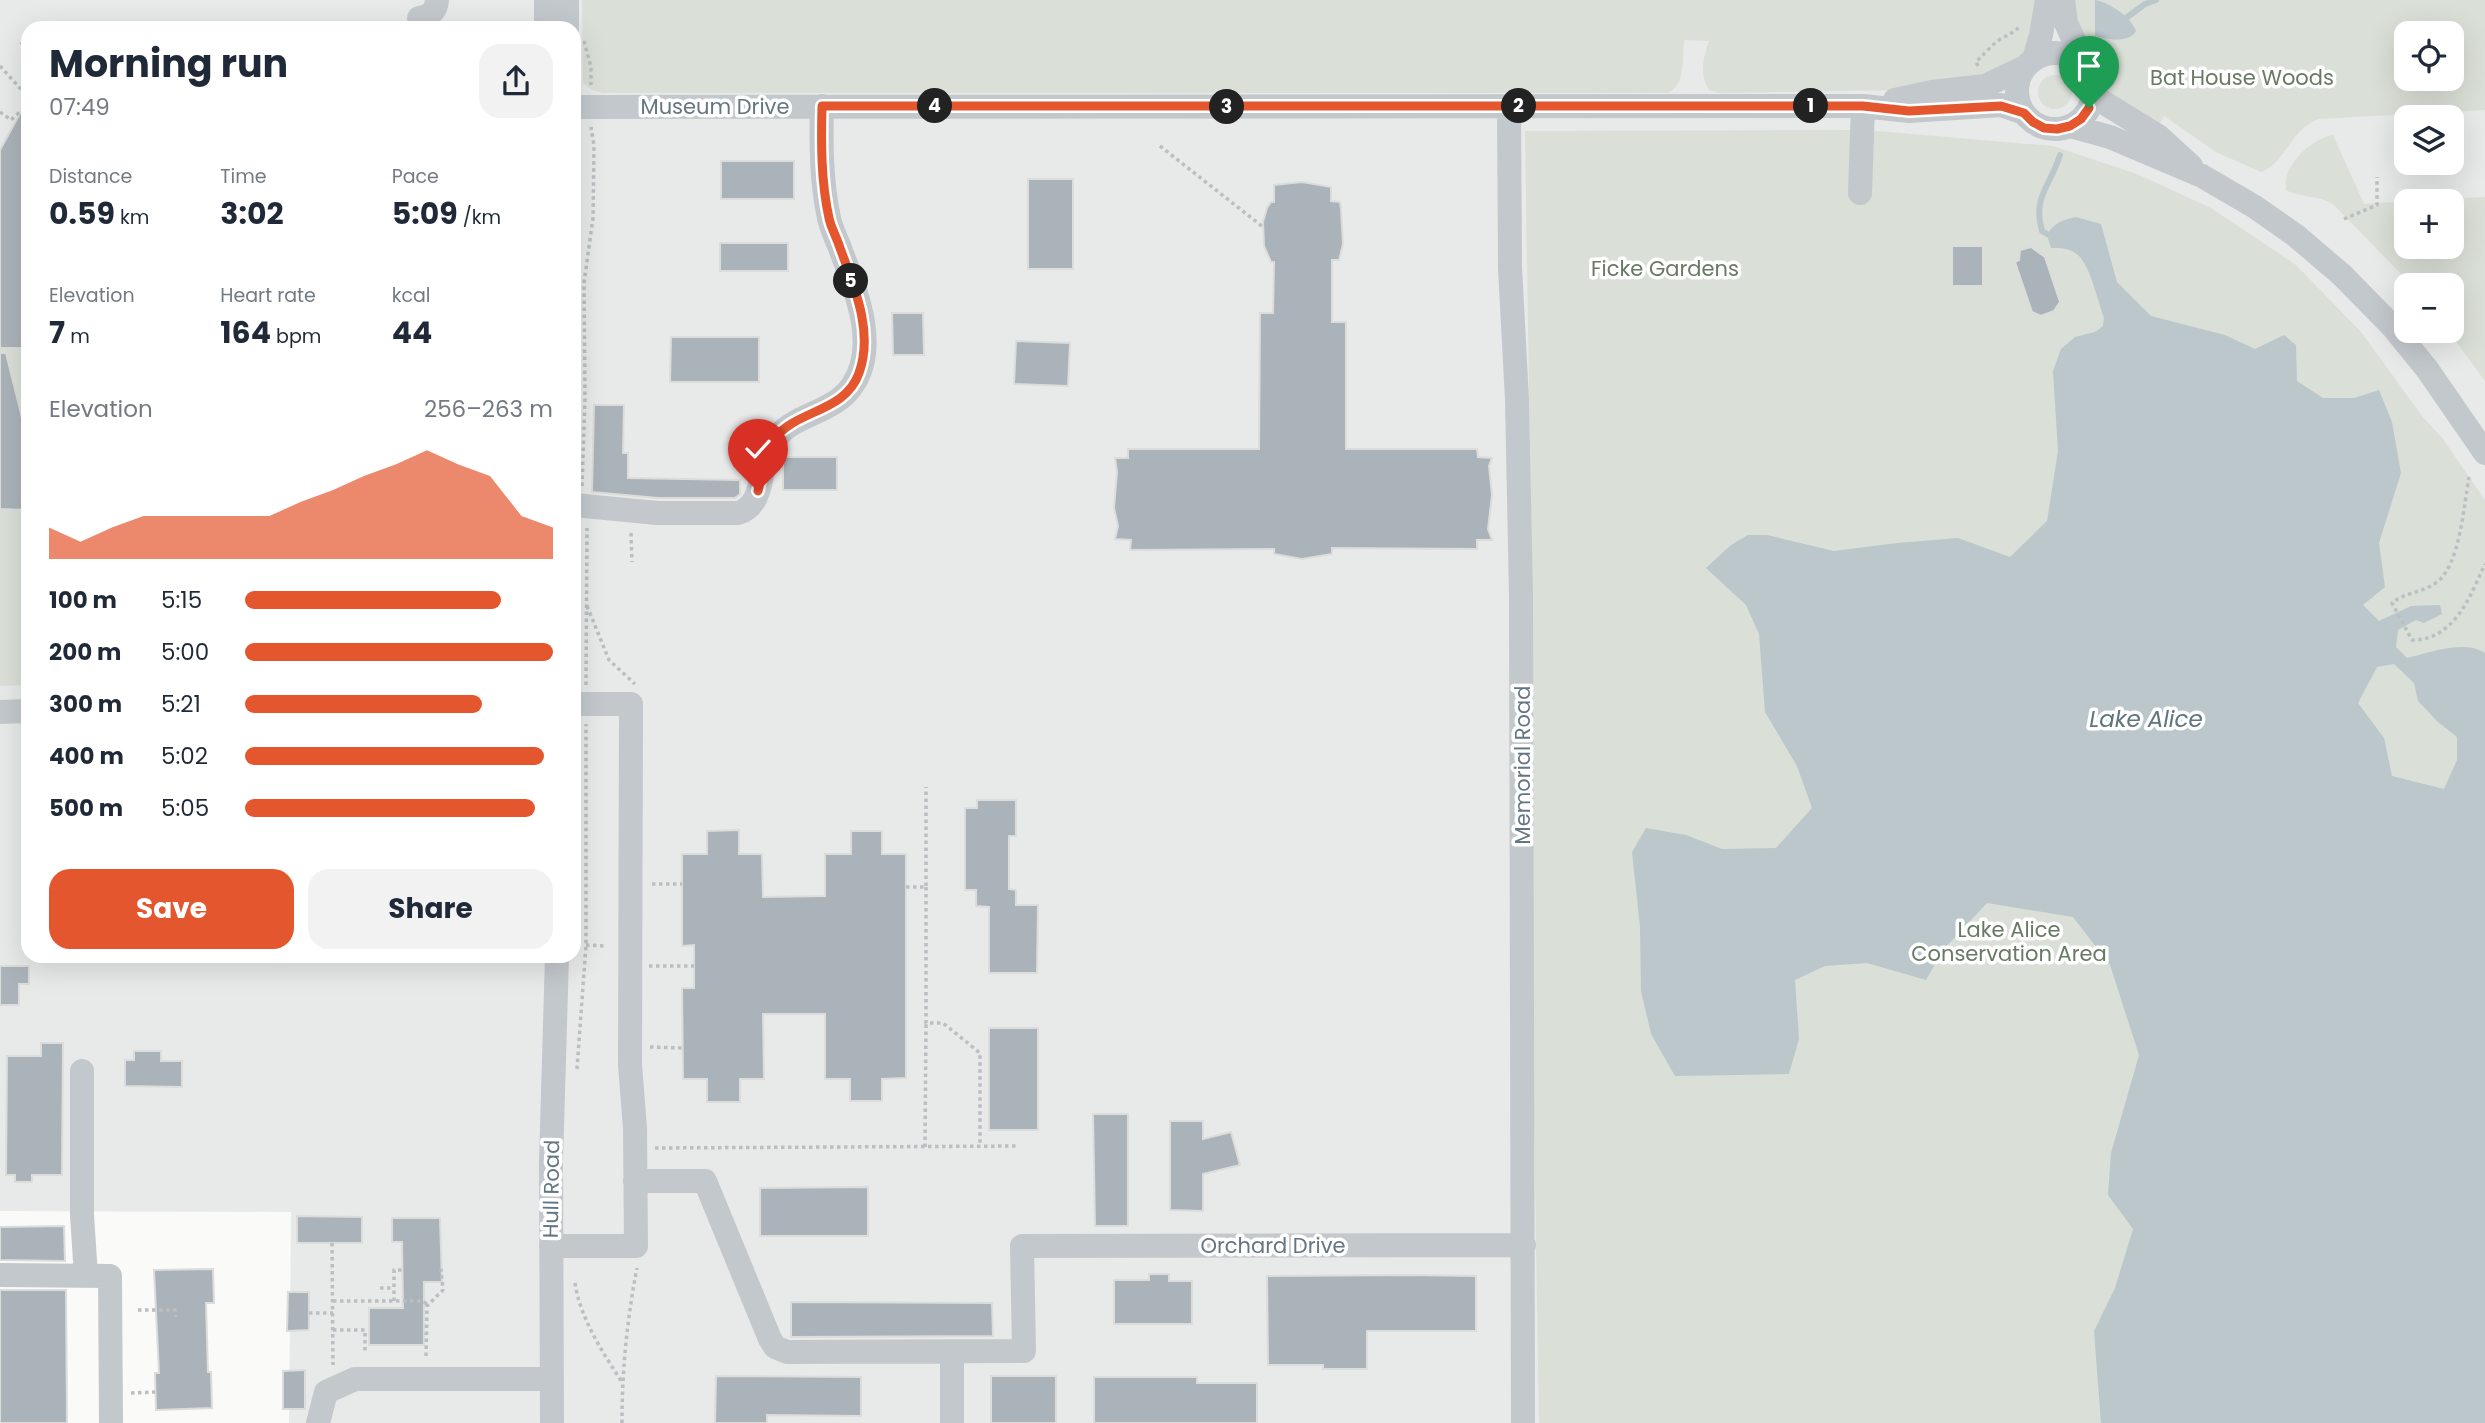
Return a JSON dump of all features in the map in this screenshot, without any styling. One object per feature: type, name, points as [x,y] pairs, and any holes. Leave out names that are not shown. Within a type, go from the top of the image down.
[{"type":"street","points":[[419,18],[429,16],[434,11],[437,0]]},
{"type":"street","points":[[546,0],[546,21]]},
{"type":"street","points":[[567,0],[572,21]]},
{"type":"street","points":[[2047,0],[2042,35],[2019,78],[2017,90],[2018,102],[2033,122],[2044,128],[2057,129],[2070,126],[2081,119],[2093,96],[2092,83],[2066,23],[2063,0]]},
{"type":"street","points":[[2029,63],[2045,54],[2057,52],[2079,61],[2087,71]]},
{"type":"street","name":"Museum Drive","points":[[1863,106],[1932,92],[1985,86],[2029,63]]},
{"type":"street","points":[[2093,96],[2158,136],[2202,176]]},
{"type":"street","points":[[581,499],[656,513],[744,512],[756,496],[768,450],[784,428],[829,407],[852,388],[863,356],[863,327],[854,289],[829,218],[822,156],[822,106]]},
{"type":"street","name":"Memorial Road","points":[[1509,106],[1510,268],[1517,400],[1521,596],[1523,1423]]},
{"type":"street","points":[[1860,193],[1863,106]]},
{"type":"street","name":"Museum Drive","points":[[581,107],[1863,106],[1909,111],[2001,106],[2024,113]]},
{"type":"street","points":[[2070,126],[2110,137],[2202,176],[2255,207],[2295,235],[2360,292],[2413,352],[2485,453]]},
{"type":"street","points":[[551,1246],[636,1246],[635,1128],[630,1065],[631,704],[582,705]]},
{"type":"street","points":[[0,712],[21,711]]},
{"type":"street","name":"Hull Road","points":[[552,1423],[551,1162],[557,963]]},
{"type":"street","points":[[82,1072],[82,1216],[86,1276]]},
{"type":"street","points":[[635,1181],[705,1181],[770,1339],[779,1349],[787,1352],[952,1352],[952,1423]]},
{"type":"street","name":"Orchard Drive","points":[[952,1352],[1024,1351],[1022,1246],[1524,1245]]},
{"type":"street","points":[[0,1275],[110,1276],[111,1423]]},
{"type":"street","points":[[318,1423],[326,1392],[355,1379],[552,1379]]},
{"type":"path","points":[[1980,70],[1976,62],[1997,41],[2015,31],[2025,20]]},
{"type":"path","points":[[581,46],[591,67],[591,88]]},
{"type":"path","points":[[0,66],[21,89]]},
{"type":"path","points":[[0,112],[11,120],[21,111]]},
{"type":"path","points":[[581,390],[584,283],[593,218],[594,146],[590,132]]},
{"type":"path","points":[[1160,146],[1263,227]]},
{"type":"path","points":[[2344,219],[2377,205],[2377,177]]},
{"type":"path","points":[[2469,477],[2455,550],[2443,576],[2427,588],[2392,603],[2412,640],[2423,640],[2453,622],[2462,613],[2485,564]]},
{"type":"path","points":[[631,528],[632,562]]},
{"type":"path","points":[[577,1074],[586,945],[582,705],[586,605],[585,545]]},
{"type":"path","points":[[586,605],[609,660],[628,675],[641,694]]},
{"type":"path","points":[[925,1147],[926,787]]},
{"type":"path","points":[[643,884],[682,884]]},
{"type":"path","points":[[906,887],[926,887]]},
{"type":"path","points":[[586,945],[605,946]]},
{"type":"path","points":[[644,966],[694,966]]},
{"type":"path","points":[[926,1023],[943,1023],[980,1053],[980,1146]]},
{"type":"path","points":[[645,1047],[682,1048]]},
{"type":"path","points":[[649,1148],[1018,1146]]},
{"type":"path","points":[[332,1243],[333,1365],[349,1382]]},
{"type":"path","points":[[622,1423],[626,1332],[637,1267]]},
{"type":"path","points":[[394,1301],[394,1270],[402,1269]]},
{"type":"path","points":[[419,1357],[427,1356],[428,1305],[443,1290],[441,1269]]},
{"type":"path","points":[[574,1275],[581,1306],[622,1382]]},
{"type":"path","points":[[380,1288],[394,1288]]},
{"type":"path","points":[[333,1301],[423,1301],[428,1305]]},
{"type":"path","points":[[138,1310],[174,1310],[176,1317]]},
{"type":"path","points":[[309,1313],[333,1313]]},
{"type":"path","points":[[333,1330],[367,1329],[365,1354]]},
{"type":"shaded area","points":[[0,0],[2485,0],[2485,1423],[289,1423],[291,1212],[0,1211]]},
{"type":"green space","points":[[582,0],[2037,0],[2028,54],[1999,75],[1903,90],[1719,93],[1709,90],[1704,78],[1704,60],[1709,41],[1684,40],[1678,84],[1668,93],[603,93],[592,90],[583,83]]},
{"type":"green space","name":"Bat House Woods","points":[[2070,0],[2485,0],[2485,110],[2464,111],[2464,105],[2394,105],[2394,115],[2319,119],[2301,131],[2276,162],[2261,172],[2216,152],[2164,116],[2157,129],[2104,92],[2097,72],[2079,40]]},
{"type":"green space","points":[[2055,75],[2067,80],[2072,92],[2067,104],[2055,109],[2043,104],[2038,92],[2043,80]]},
{"type":"green space","points":[[21,120],[21,685],[0,686],[0,150]]},
{"type":"green space","name":"Lake Alice Conservation Area","points":[[1865,130],[2053,146],[2137,174],[2211,208],[2296,265],[2361,332],[2422,416],[2443,439],[2485,500],[2485,1423],[1539,1423],[1531,935],[1532,574],[1525,131]]},
{"type":"green space","points":[[2333,135],[2364,204],[2394,202],[2394,259],[2464,259],[2464,198],[2485,197],[2485,381],[2457,343],[2464,343],[2464,273],[2400,273],[2334,205],[2286,190],[2286,181],[2293,163],[2307,148],[2324,137]]},
{"type":"water","points":[[2095,0],[2107,4],[2125,16],[2136,31],[2133,35],[2117,40],[2095,36]]},
{"type":"water","name":"Lake Alice","points":[[2076,217],[2101,224],[2117,282],[2151,316],[2225,335],[2255,349],[2284,335],[2296,345],[2297,381],[2323,398],[2354,398],[2379,390],[2392,422],[2401,473],[2379,543],[2385,587],[2363,605],[2379,621],[2411,606],[2440,605],[2442,614],[2424,623],[2416,620],[2398,630],[2396,647],[2407,658],[2457,647],[2477,649],[2485,653],[2485,1423],[2101,1423],[2094,1331],[2115,1288],[2133,1229],[2108,1195],[2111,1153],[2139,1055],[2110,965],[2073,917],[1987,903],[1943,950],[1926,980],[1867,963],[1825,966],[1795,980],[1799,1039],[1789,1074],[1675,1076],[1651,1034],[1641,991],[1640,927],[1632,852],[1646,828],[1686,835],[1722,849],[1776,848],[1812,808],[1797,766],[1765,712],[1759,634],[1746,605],[1706,568],[1731,545],[1748,535],[1767,535],[1834,551],[1958,538],[2010,557],[2047,521],[2058,451],[2053,371],[2061,349],[2075,337],[2095,332],[2103,326],[2104,318],[2090,275],[2082,260],[2072,251],[2051,248],[2047,235],[2056,224]],"holes":[[[2394,664],[2414,683],[2418,701],[2457,737],[2457,760],[2444,789],[2392,776],[2384,738],[2358,703],[2377,667]]]},
{"type":"building","points":[[21,112],[21,348],[0,348],[0,150]]},
{"type":"building","points":[[721,161],[794,161],[794,199],[721,199]]},
{"type":"building","points":[[1028,179],[1073,179],[1073,269],[1028,269]]},
{"type":"building","points":[[1302,182],[1331,187],[1331,201],[1340,202],[1343,244],[1339,260],[1332,260],[1332,322],[1346,322],[1346,449],[1477,449],[1478,457],[1492,458],[1489,466],[1492,495],[1488,529],[1492,540],[1477,540],[1477,549],[1332,548],[1332,554],[1302,559],[1274,554],[1274,549],[1130,550],[1131,540],[1115,539],[1118,526],[1114,508],[1117,472],[1115,458],[1128,458],[1128,449],[1259,449],[1260,313],[1273,313],[1274,262],[1271,262],[1264,246],[1263,222],[1267,208],[1274,202],[1274,185]]},
{"type":"building","points":[[720,243],[788,243],[788,271],[720,271]]},
{"type":"building","points":[[1952,246],[1983,246],[1983,286],[1952,286]]},
{"type":"building","points":[[2031,247],[2045,257],[2060,302],[2054,311],[2041,316],[2032,312],[2015,262],[2019,260],[2020,250]]},
{"type":"building","points":[[892,313],[923,313],[924,355],[893,355]]},
{"type":"building","points":[[671,337],[759,337],[759,382],[670,382]]},
{"type":"building","points":[[1016,341],[1070,343],[1068,386],[1014,384]]},
{"type":"building","points":[[0,353],[6,353],[21,414],[21,510],[0,509]]},
{"type":"building","points":[[594,405],[624,405],[623,453],[628,453],[628,478],[740,480],[740,494],[735,498],[658,498],[592,492]]},
{"type":"building","points":[[783,457],[837,457],[837,490],[783,490]]},
{"type":"building","points":[[977,800],[1016,800],[1016,836],[1009,836],[1009,889],[1016,890],[1016,905],[1038,905],[1037,973],[989,973],[989,907],[976,906],[976,890],[965,890],[965,808],[977,808]]},
{"type":"building","points":[[739,830],[739,854],[762,854],[763,897],[825,896],[825,854],[851,854],[851,831],[882,831],[882,854],[906,854],[906,1078],[882,1079],[882,1101],[850,1101],[850,1079],[825,1079],[825,1014],[763,1014],[764,1079],[740,1079],[740,1102],[707,1102],[707,1079],[683,1079],[682,988],[694,988],[694,945],[682,946],[682,854],[707,854],[707,831]]},
{"type":"building","points":[[0,966],[29,966],[29,984],[19,984],[19,1005],[0,1005]]},
{"type":"building","points":[[989,1028],[1038,1028],[1038,1130],[989,1130]]},
{"type":"building","points":[[41,1043],[63,1043],[62,1175],[32,1175],[32,1182],[15,1182],[15,1175],[6,1175],[7,1056],[41,1056]]},
{"type":"building","points":[[134,1051],[161,1051],[161,1061],[182,1061],[182,1087],[125,1086],[125,1060],[134,1060]]},
{"type":"building","points":[[1093,1114],[1128,1114],[1128,1226],[1095,1226]]},
{"type":"building","points":[[1170,1121],[1203,1121],[1203,1139],[1231,1132],[1240,1165],[1203,1174],[1203,1211],[1170,1210]]},
{"type":"building","points":[[868,1187],[868,1236],[760,1236],[760,1188]]},
{"type":"building","points":[[297,1216],[362,1217],[362,1243],[297,1243]]},
{"type":"building","points":[[392,1218],[440,1218],[442,1282],[424,1282],[424,1345],[369,1345],[369,1308],[403,1308],[402,1242],[392,1242]]},
{"type":"building","points":[[64,1226],[65,1261],[0,1260],[0,1227]]},
{"type":"building","points":[[213,1269],[214,1303],[206,1303],[212,1408],[156,1410],[155,1373],[159,1373],[154,1270]]},
{"type":"building","points":[[1149,1274],[1169,1274],[1169,1281],[1192,1281],[1192,1324],[1114,1324],[1114,1280],[1149,1280]]},
{"type":"building","points":[[1267,1276],[1476,1276],[1476,1331],[1367,1331],[1367,1369],[1323,1369],[1323,1365],[1268,1365]]},
{"type":"building","points":[[0,1290],[66,1290],[67,1423],[0,1423]]},
{"type":"building","points":[[288,1292],[309,1292],[309,1330],[287,1331]]},
{"type":"building","points":[[791,1302],[992,1303],[993,1336],[791,1337]]},
{"type":"building","points":[[305,1370],[305,1409],[283,1409],[283,1371]]},
{"type":"building","points":[[716,1376],[861,1377],[861,1416],[767,1415],[767,1423],[715,1423]]},
{"type":"building","points":[[991,1376],[1056,1376],[1056,1423],[991,1423]]},
{"type":"building","points":[[1094,1377],[1197,1377],[1197,1383],[1257,1383],[1257,1423],[1094,1423]]},
{"type":"waterway","points":[[2122,21],[2145,4],[2156,0]]},
{"type":"waterway","points":[[2052,237],[2042,231],[2039,209],[2060,155]]},
{"type":"route","points":[[758,491],[768,450],[774,440],[784,428],[842,398],[852,388],[859,374],[863,356],[863,319],[829,218],[822,156],[822,106],[1863,106],[1909,111],[2001,106],[2024,113],[2044,128],[2057,129],[2070,126],[2081,119],[2089,108]]},
{"type":"park label","name":"Ficke Gardens","points":[[1665,268]]}]
